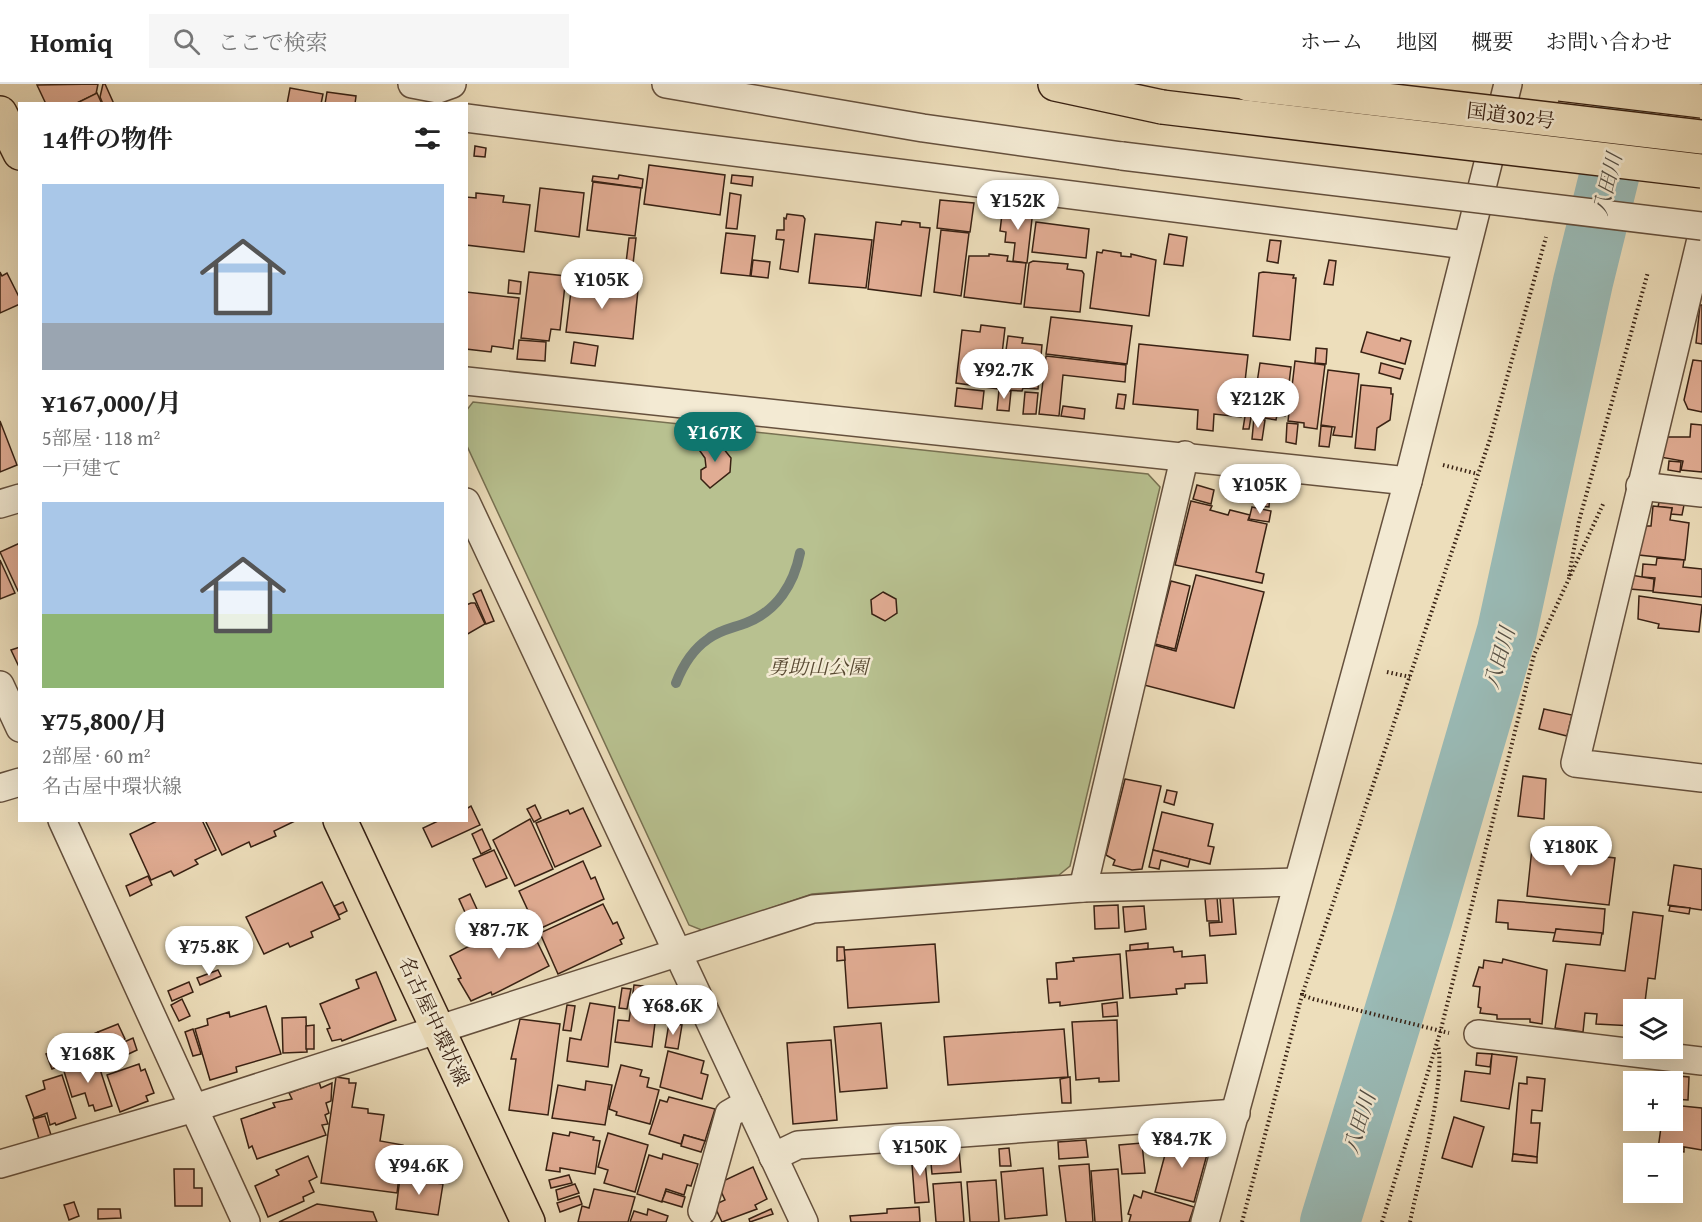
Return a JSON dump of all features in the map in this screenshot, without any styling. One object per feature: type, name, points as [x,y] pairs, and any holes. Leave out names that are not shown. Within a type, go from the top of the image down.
[{"type":"main road","points":[[1055,84],[1162,107],[1702,171]]},
{"type":"main road","name":"国道302号","points":[[1248,84],[1702,137]]},
{"type":"main road","points":[[1560,84],[1702,101]]},
{"type":"main road","points":[[0,113],[18,149]]},
{"type":"main road","name":"名古屋中環状線","points":[[341,822],[528,1222]]},
{"type":"street","points":[[412,84],[445,95]]},
{"type":"street","points":[[666,84],[911,126],[1122,156],[1702,226]]},
{"type":"street","points":[[1205,1222],[1407,481],[1508,84]]},
{"type":"street","points":[[468,118],[1466,245]]},
{"type":"street","points":[[1702,235],[1696,278],[1640,486],[1575,763],[1702,778]]},
{"type":"street","points":[[468,381],[1185,455],[1407,481]]},
{"type":"street","points":[[1083,888],[1185,455]]},
{"type":"street","points":[[1640,486],[1702,493]]},
{"type":"street","points":[[0,504],[18,499]]},
{"type":"street","points":[[468,506],[804,1222]]},
{"type":"street","points":[[0,685],[18,724]]},
{"type":"street","points":[[0,788],[18,783]]},
{"type":"street","points":[[63,822],[246,1222]]},
{"type":"street","points":[[0,1164],[194,1108],[813,909],[1083,888],[1297,882]]},
{"type":"street","points":[[1478,1034],[1702,1061]]},
{"type":"street","points":[[702,1211],[729,1114],[748,1103]]},
{"type":"street","points":[[773,1157],[798,1145],[1236,1113]]},
{"type":"path","points":[[1242,1222],[1302,996],[1490,440],[1546,233]]},
{"type":"path","points":[[1567,584],[1579,521],[1648,272]]},
{"type":"path","points":[[1382,1222],[1440,1033],[1534,655],[1605,499]]},
{"type":"path","points":[[1313,999],[1440,1033]]},
{"type":"path","points":[[1410,1222],[1435,1103],[1440,1058],[1437,1044]]},
{"type":"green space","name":"勇助山公園","points":[[473,402],[1148,474],[1160,487],[1070,866],[1059,875],[812,894],[704,931],[689,925],[468,448],[468,408]]},
{"type":"building","points":[[98,84],[96,94],[79,102],[45,102],[37,85]]},
{"type":"building","points":[[103,84],[105,84],[113,102],[102,102],[100,97]]},
{"type":"building","points":[[290,88],[323,94],[321,102],[287,102]]},
{"type":"building","points":[[327,92],[356,96],[355,102],[325,102]]},
{"type":"building","points":[[97,93],[101,102],[79,102]]},
{"type":"building","points":[[475,146],[486,148],[485,157],[474,156]]},
{"type":"building","points":[[649,165],[725,175],[720,215],[644,204]]},
{"type":"building","points":[[619,175],[643,179],[642,188],[592,181],[593,176],[618,179]]},
{"type":"building","points":[[732,175],[753,177],[752,186],[731,183]]},
{"type":"building","points":[[593,182],[641,188],[635,236],[587,230]]},
{"type":"building","points":[[540,188],[584,193],[579,237],[535,231]]},
{"type":"building","points":[[476,193],[504,196],[503,202],[530,205],[524,252],[468,245],[468,197],[476,198]]},
{"type":"building","points":[[730,193],[741,195],[737,229],[726,228]]},
{"type":"building","points":[[940,200],[974,203],[970,232],[937,228]]},
{"type":"building","points":[[1003,206],[1033,210],[1027,263],[1013,261],[1015,243],[1005,242],[1006,232],[1000,231]]},
{"type":"building","points":[[787,214],[803,216],[805,219],[798,272],[780,269],[784,240],[776,239],[777,230],[784,230],[784,218],[786,219]]},
{"type":"building","points":[[902,221],[920,223],[920,227],[930,228],[921,296],[868,289],[876,222],[901,225]]},
{"type":"building","points":[[1036,222],[1089,229],[1086,258],[1032,252]]},
{"type":"building","points":[[941,230],[969,233],[961,296],[934,292]]},
{"type":"building","points":[[726,233],[755,236],[750,276],[721,273]]},
{"type":"building","points":[[815,234],[872,240],[866,288],[809,283]]},
{"type":"building","points":[[1169,234],[1187,237],[1183,266],[1164,264]]},
{"type":"building","points":[[629,238],[636,238],[633,264],[626,263]]},
{"type":"building","points":[[1270,240],[1281,241],[1278,263],[1267,261]]},
{"type":"building","points":[[1103,250],[1121,253],[1121,256],[1131,257],[1131,254],[1156,260],[1149,316],[1090,308],[1097,252],[1102,253]]},
{"type":"building","points":[[989,254],[1008,256],[1007,261],[1026,263],[1021,304],[964,297],[969,256],[989,256]]},
{"type":"building","points":[[753,260],[770,262],[768,278],[751,276]]},
{"type":"building","points":[[1329,260],[1336,261],[1333,285],[1324,284]]},
{"type":"building","points":[[1033,261],[1068,264],[1067,269],[1082,271],[1084,274],[1080,312],[1024,307],[1029,263]]},
{"type":"building","points":[[0,272],[2,276],[7,273],[18,295],[18,305],[0,313]]},
{"type":"building","points":[[529,272],[566,276],[560,330],[551,329],[549,341],[521,338]]},
{"type":"building","points":[[1259,273],[1294,275],[1293,278],[1296,278],[1290,340],[1253,336]]},
{"type":"building","points":[[576,278],[592,279],[591,285],[623,289],[623,284],[636,286],[638,290],[633,339],[566,332],[572,283],[576,283]]},
{"type":"building","points":[[509,280],[521,282],[520,294],[508,293]]},
{"type":"building","points":[[468,292],[519,298],[513,349],[492,346],[491,352],[468,349]]},
{"type":"building","points":[[1700,305],[1702,305],[1702,344],[1696,343]]},
{"type":"building","points":[[1051,317],[1132,326],[1127,364],[1046,354]]},
{"type":"building","points":[[981,325],[1005,328],[998,389],[956,383],[962,330],[980,332]]},
{"type":"building","points":[[1367,332],[1400,341],[1401,338],[1411,341],[1405,364],[1361,352]]},
{"type":"building","points":[[1008,336],[1023,338],[1022,343],[1042,345],[1038,389],[1004,390],[1004,386],[1001,386]]},
{"type":"building","points":[[519,340],[546,342],[545,361],[517,359]]},
{"type":"building","points":[[574,342],[598,346],[595,366],[571,363]]},
{"type":"building","points":[[1139,344],[1248,355],[1241,417],[1214,414],[1213,431],[1197,429],[1198,410],[1133,404]]},
{"type":"building","points":[[1316,348],[1327,349],[1326,364],[1315,363]]},
{"type":"building","points":[[1046,356],[1126,365],[1125,382],[1063,375],[1059,416],[1039,414]]},
{"type":"building","points":[[1693,360],[1702,361],[1702,412],[1688,409],[1684,400]]},
{"type":"building","points":[[1295,361],[1325,365],[1317,429],[1304,427],[1304,423],[1288,421]]},
{"type":"building","points":[[1260,363],[1291,367],[1285,416],[1277,415],[1276,420],[1252,416]]},
{"type":"building","points":[[1381,363],[1403,369],[1400,379],[1379,373]]},
{"type":"building","points":[[1328,370],[1359,374],[1352,437],[1333,435],[1335,427],[1321,425]]},
{"type":"building","points":[[1361,385],[1391,388],[1391,394],[1393,394],[1390,420],[1377,428],[1375,450],[1355,448]]},
{"type":"building","points":[[957,388],[984,391],[982,409],[955,406]]},
{"type":"building","points":[[999,390],[1011,391],[1009,411],[997,410]]},
{"type":"building","points":[[1025,392],[1038,393],[1036,414],[1023,414]]},
{"type":"building","points":[[1118,394],[1126,395],[1124,409],[1116,408]]},
{"type":"building","points":[[1063,406],[1085,409],[1084,419],[1061,416]]},
{"type":"building","points":[[1246,410],[1252,411],[1249,429],[1243,429]]},
{"type":"building","points":[[1254,418],[1265,420],[1262,440],[1252,439]]},
{"type":"building","points":[[0,421],[17,465],[0,472]]},
{"type":"building","points":[[1287,423],[1298,424],[1296,444],[1286,442]]},
{"type":"building","points":[[1691,424],[1702,425],[1702,472],[1681,470],[1683,461],[1660,457],[1666,437],[1690,437]]},
{"type":"building","points":[[1321,426],[1332,427],[1329,447],[1319,446]]},
{"type":"building","points":[[715,438],[731,458],[730,472],[710,488],[701,479],[701,470],[706,467],[705,458],[700,451]]},
{"type":"building","points":[[1669,461],[1681,462],[1680,472],[1668,470]]},
{"type":"building","points":[[1197,485],[1214,490],[1211,504],[1193,499]]},
{"type":"building","points":[[1261,493],[1270,494],[1269,507],[1260,506]]},
{"type":"building","points":[[1191,501],[1212,506],[1210,510],[1228,515],[1230,510],[1250,515],[1248,520],[1267,524],[1256,572],[1264,574],[1262,583],[1175,565]]},
{"type":"building","points":[[1659,502],[1684,505],[1682,515],[1671,514],[1672,508],[1658,507]]},
{"type":"building","points":[[1653,506],[1672,508],[1670,520],[1689,523],[1685,560],[1639,555],[1643,526],[1651,526]]},
{"type":"building","points":[[1252,507],[1271,511],[1269,522],[1249,519]]},
{"type":"building","points":[[18,544],[18,591],[0,552]]},
{"type":"building","points":[[1657,558],[1684,560],[1683,567],[1702,569],[1702,597],[1653,592],[1655,578],[1642,577],[1643,564],[1656,565]]},
{"type":"building","points":[[0,560],[15,593],[0,599]]},
{"type":"building","points":[[1196,575],[1264,592],[1234,708],[1144,685],[1154,645],[1176,651]]},
{"type":"building","points":[[1631,575],[1654,579],[1653,591],[1630,589]]},
{"type":"building","points":[[1171,581],[1190,586],[1175,649],[1155,644]]},
{"type":"building","points":[[481,590],[494,621],[486,624],[473,594]]},
{"type":"building","points":[[883,592],[896,599],[897,613],[885,621],[872,614],[871,600]]},
{"type":"building","points":[[1639,596],[1702,605],[1699,632],[1658,628],[1659,624],[1638,619]]},
{"type":"building","points":[[475,603],[485,624],[468,634],[468,604]]},
{"type":"building","points":[[18,648],[18,665],[11,650]]},
{"type":"building","points":[[1544,709],[1572,715],[1567,736],[1539,729]]},
{"type":"building","points":[[1523,776],[1546,779],[1544,819],[1518,816]]},
{"type":"building","points":[[1125,779],[1161,786],[1142,869],[1132,870],[1113,865],[1115,860],[1106,855]]},
{"type":"building","points":[[1167,790],[1177,792],[1174,805],[1164,802]]},
{"type":"building","points":[[535,805],[541,818],[534,822],[527,809]]},
{"type":"building","points":[[471,806],[480,825],[432,847],[423,828],[436,822],[468,822],[468,808]]},
{"type":"building","points":[[583,808],[601,846],[555,867],[536,823],[568,810],[570,814]]},
{"type":"building","points":[[1162,812],[1213,824],[1208,846],[1214,847],[1210,864],[1153,850]]},
{"type":"building","points":[[530,819],[553,869],[515,886],[493,840]]},
{"type":"building","points":[[155,822],[203,822],[216,850],[195,860],[198,864],[174,876],[171,871],[151,880],[130,834]]},
{"type":"building","points":[[206,822],[293,822],[274,831],[276,836],[251,847],[249,842],[222,855]]},
{"type":"building","points":[[482,829],[491,849],[481,854],[472,834]]},
{"type":"building","points":[[1532,848],[1615,858],[1609,905],[1527,896]]},
{"type":"building","points":[[494,850],[507,878],[486,887],[473,859]]},
{"type":"building","points":[[1153,850],[1190,859],[1188,867],[1161,860],[1159,869],[1149,867]]},
{"type":"building","points":[[583,861],[591,879],[595,877],[604,899],[537,930],[519,891]]},
{"type":"building","points":[[1674,865],[1702,869],[1702,910],[1668,905]]},
{"type":"building","points":[[148,876],[152,885],[130,896],[126,886]]},
{"type":"building","points":[[322,882],[340,919],[311,932],[313,937],[290,947],[288,943],[264,954],[246,917]]},
{"type":"building","points":[[470,894],[480,916],[469,921],[459,899]]},
{"type":"building","points":[[1217,897],[1219,921],[1207,921],[1205,899]]},
{"type":"building","points":[[1233,897],[1236,934],[1210,936],[1209,923],[1222,922],[1220,898]]},
{"type":"building","points":[[1498,900],[1605,909],[1603,934],[1556,929],[1556,933],[1508,929],[1508,923],[1496,922]]},
{"type":"building","points":[[343,902],[347,911],[339,915],[334,906]]},
{"type":"building","points":[[603,904],[613,924],[617,922],[624,938],[620,940],[622,944],[558,974],[540,933]]},
{"type":"building","points":[[1118,905],[1119,928],[1095,929],[1094,906]]},
{"type":"building","points":[[1144,906],[1146,929],[1125,932],[1123,907]]},
{"type":"building","points":[[1670,906],[1690,908],[1689,914],[1669,911]]},
{"type":"building","points":[[1633,912],[1663,916],[1655,979],[1648,978],[1645,999],[1623,999],[1623,1025],[1596,1024],[1597,1014],[1585,1013],[1583,1032],[1555,1028],[1566,964],[1625,971]]},
{"type":"building","points":[[525,917],[549,966],[492,995],[491,992],[471,1001],[458,979],[461,978],[450,956]]},
{"type":"building","points":[[1556,929],[1602,933],[1600,945],[1553,941]]},
{"type":"building","points":[[1148,943],[1148,949],[1130,951],[1130,945]]},
{"type":"building","points":[[935,944],[939,1002],[848,1008],[844,950]]},
{"type":"building","points":[[837,947],[844,947],[845,960],[837,961]]},
{"type":"building","points":[[1173,947],[1174,952],[1182,951],[1182,957],[1205,955],[1207,983],[1185,984],[1185,988],[1176,989],[1177,994],[1130,998],[1126,951]]},
{"type":"building","points":[[1120,954],[1123,998],[1060,1006],[1060,1002],[1049,1003],[1047,979],[1057,979],[1056,963],[1074,961],[1073,958]]},
{"type":"building","points":[[1503,959],[1547,970],[1542,1024],[1530,1022],[1530,1019],[1497,1019],[1497,1015],[1480,1013],[1481,1008],[1478,1007],[1480,987],[1473,986],[1479,967],[1483,968],[1484,960],[1502,963]]},
{"type":"building","points":[[218,970],[221,976],[200,985],[197,978]]},
{"type":"building","points":[[376,972],[396,1020],[342,1041],[341,1039],[332,1041],[327,1029],[330,1028],[320,1004],[359,988],[356,980]]},
{"type":"building","points":[[189,982],[193,992],[172,1001],[168,991]]},
{"type":"building","points":[[634,985],[669,989],[667,1008],[657,1007],[652,1047],[615,1042],[618,1020],[629,1021]]},
{"type":"building","points":[[622,988],[631,989],[627,1009],[619,1008]]},
{"type":"building","points":[[182,999],[190,1016],[179,1021],[171,1005]]},
{"type":"building","points":[[1117,1002],[1118,1016],[1103,1017],[1102,1004]]},
{"type":"building","points":[[590,1003],[615,1007],[608,1067],[567,1061],[570,1038],[581,1040]]},
{"type":"building","points":[[567,1005],[575,1006],[571,1031],[563,1030]]},
{"type":"building","points":[[266,1006],[281,1054],[236,1067],[237,1072],[210,1080],[195,1029],[208,1025],[207,1019],[229,1012],[230,1017]]},
{"type":"building","points":[[675,1006],[679,1015],[664,1023],[659,1015]]},
{"type":"building","points":[[306,1017],[307,1052],[283,1053],[282,1018]]},
{"type":"building","points":[[520,1019],[560,1024],[548,1115],[509,1110],[516,1059],[511,1059]]},
{"type":"building","points":[[1117,1020],[1119,1081],[1099,1082],[1099,1078],[1076,1080],[1072,1022]]},
{"type":"building","points":[[669,1023],[682,1025],[678,1049],[665,1047]]},
{"type":"building","points":[[881,1023],[887,1088],[840,1092],[834,1027]]},
{"type":"building","points":[[118,1024],[125,1039],[105,1048],[98,1032]]},
{"type":"building","points":[[314,1025],[314,1049],[306,1049],[306,1026]]},
{"type":"building","points":[[193,1029],[201,1054],[193,1056],[185,1032]]},
{"type":"building","points":[[1064,1029],[1068,1077],[948,1085],[944,1037]]},
{"type":"building","points":[[98,1032],[105,1048],[52,1069],[46,1054]]},
{"type":"building","points":[[133,1038],[137,1050],[118,1059],[113,1047]]},
{"type":"building","points":[[831,1040],[837,1120],[793,1124],[787,1043]]},
{"type":"building","points":[[668,1051],[704,1061],[701,1073],[708,1075],[702,1099],[660,1087]]},
{"type":"building","points":[[1477,1053],[1492,1054],[1490,1067],[1476,1065]]},
{"type":"building","points":[[1492,1054],[1517,1057],[1509,1109],[1461,1101],[1465,1071],[1490,1074]]},
{"type":"building","points":[[97,1060],[112,1106],[95,1111],[93,1105],[89,1106],[85,1093],[72,1097],[63,1068]]},
{"type":"building","points":[[139,1064],[141,1071],[145,1069],[154,1093],[146,1096],[148,1101],[120,1112],[107,1075]]},
{"type":"building","points":[[621,1065],[642,1070],[640,1076],[649,1078],[647,1087],[659,1090],[650,1124],[616,1115],[617,1112],[609,1109]]},
{"type":"building","points":[[62,1075],[76,1118],[50,1125],[47,1113],[34,1118],[26,1096],[45,1089],[43,1081]]},
{"type":"building","points":[[1683,1076],[1689,1077],[1688,1100],[1683,1100]]},
{"type":"building","points":[[336,1077],[349,1079],[349,1083],[356,1083],[352,1107],[368,1109],[368,1113],[384,1115],[380,1141],[403,1145],[397,1193],[321,1183]]},
{"type":"building","points":[[1070,1077],[1071,1103],[1062,1103],[1060,1079]]},
{"type":"building","points":[[1527,1077],[1545,1079],[1542,1111],[1532,1110],[1531,1123],[1540,1123],[1537,1157],[1513,1154],[1519,1083],[1527,1084]]},
{"type":"building","points":[[586,1081],[612,1085],[605,1125],[552,1118],[558,1085],[585,1090]]},
{"type":"building","points":[[319,1082],[321,1088],[332,1083],[331,1101],[326,1103],[329,1113],[325,1115],[328,1124],[322,1125],[326,1135],[257,1159],[252,1146],[249,1148],[241,1119],[275,1107],[273,1103],[292,1099],[289,1093]]},
{"type":"building","points":[[669,1097],[715,1109],[705,1141],[684,1135],[681,1144],[649,1134],[660,1100],[667,1102]]},
{"type":"building","points":[[1683,1106],[1702,1108],[1702,1150],[1684,1147],[1683,1152],[1683,1143],[1659,1143],[1660,1131],[1683,1131]]},
{"type":"building","points":[[45,1116],[51,1135],[39,1139],[33,1119]]},
{"type":"building","points":[[1454,1117],[1484,1127],[1472,1167],[1442,1158]]},
{"type":"building","points":[[570,1132],[594,1137],[593,1140],[600,1141],[595,1174],[560,1168],[560,1172],[546,1170],[553,1133],[569,1136]]},
{"type":"building","points":[[608,1133],[648,1145],[635,1192],[604,1183],[608,1170],[598,1167]]},
{"type":"building","points":[[684,1135],[705,1141],[701,1152],[681,1146]]},
{"type":"building","points":[[1170,1136],[1209,1147],[1194,1202],[1155,1192]]},
{"type":"building","points":[[1086,1140],[1088,1157],[1059,1159],[1058,1142]]},
{"type":"building","points":[[1142,1143],[1145,1173],[1122,1174],[1119,1145]]},
{"type":"building","points":[[1009,1148],[1011,1166],[1000,1166],[999,1149]]},
{"type":"building","points":[[959,1150],[961,1172],[932,1174],[930,1152]]},
{"type":"building","points":[[924,1151],[929,1202],[915,1203],[911,1152]]},
{"type":"building","points":[[663,1154],[698,1164],[691,1186],[687,1185],[684,1195],[666,1189],[662,1202],[637,1194],[649,1155],[662,1159]]},
{"type":"building","points":[[1513,1154],[1537,1157],[1537,1163],[1512,1161]]},
{"type":"building","points":[[308,1156],[317,1177],[309,1181],[314,1192],[303,1197],[304,1201],[268,1217],[255,1186],[279,1175],[276,1170]]},
{"type":"building","points":[[1089,1164],[1093,1222],[1066,1222],[1059,1166]]},
{"type":"building","points":[[753,1167],[767,1199],[755,1205],[757,1209],[722,1222],[714,1205],[725,1200],[719,1187],[721,1182]]},
{"type":"building","points":[[1043,1168],[1047,1215],[1005,1219],[1001,1172]]},
{"type":"building","points":[[174,1169],[194,1169],[194,1188],[202,1188],[202,1206],[175,1206]]},
{"type":"building","points":[[1118,1169],[1122,1222],[1095,1222],[1091,1171]]},
{"type":"building","points":[[569,1175],[572,1183],[551,1188],[549,1180]]},
{"type":"building","points":[[400,1178],[443,1184],[438,1215],[396,1209]]},
{"type":"building","points":[[996,1180],[999,1222],[970,1222],[967,1182]]},
{"type":"building","points":[[961,1182],[964,1222],[936,1222],[933,1184]]},
{"type":"building","points":[[575,1184],[579,1193],[558,1200],[556,1190]]},
{"type":"building","points":[[594,1189],[635,1197],[628,1222],[578,1222],[582,1206],[589,1208]]},
{"type":"building","points":[[666,1191],[685,1197],[682,1207],[662,1201]]},
{"type":"building","points":[[1143,1191],[1194,1207],[1189,1222],[1129,1222],[1131,1215],[1128,1214],[1134,1195],[1141,1198]]},
{"type":"building","points":[[579,1196],[582,1204],[560,1212],[557,1203]]},
{"type":"building","points":[[74,1202],[79,1216],[69,1220],[64,1205]]},
{"type":"building","points":[[317,1204],[373,1212],[377,1222],[279,1222]]},
{"type":"building","points":[[919,1207],[920,1222],[851,1222],[850,1216],[887,1213],[887,1209]]},
{"type":"building","points":[[98,1209],[120,1209],[121,1218],[98,1219]]},
{"type":"building","points":[[648,1209],[668,1216],[666,1222],[630,1222],[634,1211],[647,1215]]},
{"type":"building","points":[[771,1209],[773,1214],[750,1222],[749,1219]]},
{"type":"waterway","name":"八田川","points":[[1330,1222],[1423,918],[1507,631],[1583,282],[1632,84]]},
{"type":"waterway","points":[[676,683],[689,658],[702,643],[717,633],[757,618],[775,604],[788,586],[800,553]]}]
